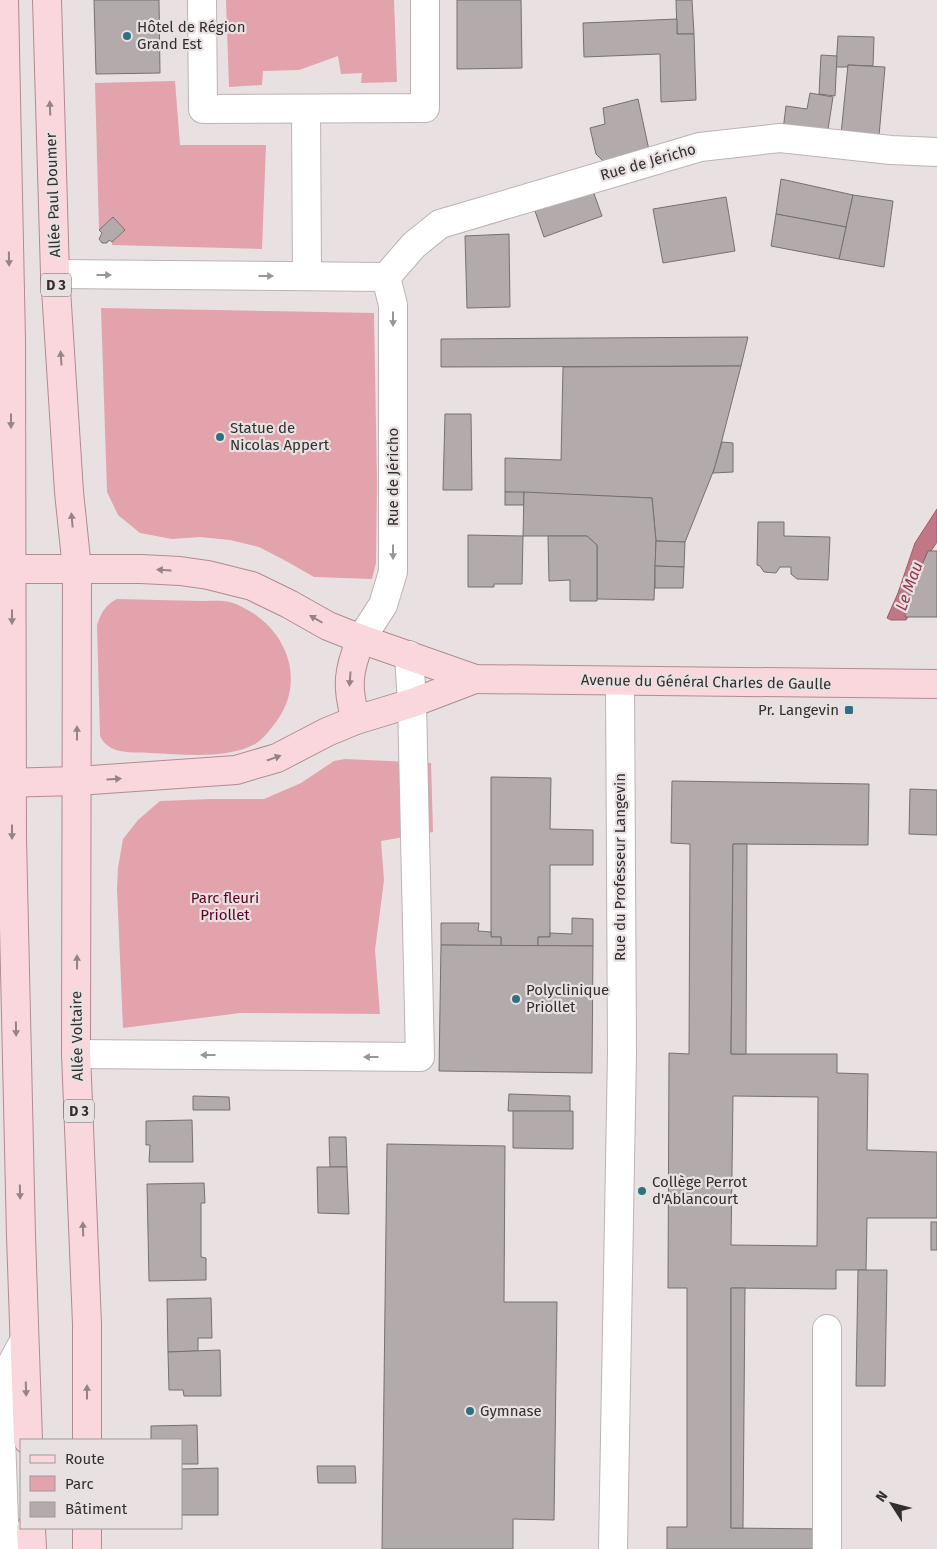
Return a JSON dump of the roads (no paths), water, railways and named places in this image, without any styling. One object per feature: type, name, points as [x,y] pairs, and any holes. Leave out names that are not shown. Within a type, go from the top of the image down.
[{"type":"main road","points":[[4,0],[11,331],[6,569],[8,1001],[28,1439]]},
{"type":"main road","name":"Allée Paul Doumer","points":[[47,0],[55,274],[69,492],[76,569]]},
{"type":"main road","name":"Avenue du Général Charles de Gaulle","points":[[6,569],[180,570],[252,586],[328,626],[475,679],[937,684]]},
{"type":"main road","name":"D 3","points":[[76,569],[77,782]]},
{"type":"main road","points":[[356,720],[350,700],[348,679],[361,639]]},
{"type":"main road","name":"Avenue du Général Charles de Gaulle","points":[[6,783],[77,782],[236,770],[278,758],[327,732],[356,720],[412,703],[475,679]]},
{"type":"main road","name":"Allée Voltaire","points":[[77,782],[76,1054],[87,1324],[87,1439]]},
{"type":"main road","points":[[31,1529],[32,1549]]},
{"type":"main road","points":[[87,1529],[87,1549]]},
{"type":"street","points":[[202,0],[203,109],[425,108],[425,0]]},
{"type":"street","points":[[306,109],[306,276]]},
{"type":"street","name":"Rue de Jéricho","points":[[361,639],[383,605],[393,572],[393,305],[386,277],[414,246],[440,224],[700,146],[780,138],[891,150],[937,152]]},
{"type":"street","points":[[55,274],[386,277]]},
{"type":"street","points":[[76,1054],[420,1057],[412,703],[409,655]]},
{"type":"street","name":"Rue du Professeur Langevin","points":[[613,1549],[622,1053],[620,681]]},
{"type":"street","points":[[827,1329],[827,1549]]},
{"type":"street","points":[[5,1549],[1,1437],[3,1389],[10,1367],[24,1341]]},
{"type":"water","name":"Le Mau","points":[[937,509],[937,542],[931,551],[928,551],[911,590],[906,617],[908,617],[906,620],[891,620],[887,618],[898,593],[915,543]]},
{"type":"place","name":"Hôtel de Région Grand Est","points":[[127,36]]},
{"type":"place","name":"Statue de Nicolas Appert","points":[[220,437]]},
{"type":"place","name":"Pr. Langevin","points":[[849,710]]},
{"type":"place","name":"Polyclinique Priollet","points":[[516,999]]},
{"type":"place","name":"Collège Perrot d'Ablancourt","points":[[642,1191]]},
{"type":"place","name":"Gymnase","points":[[470,1411]]},
{"type":"park label","name":"Parc fleuri Priollet","points":[[225,906]]}]
